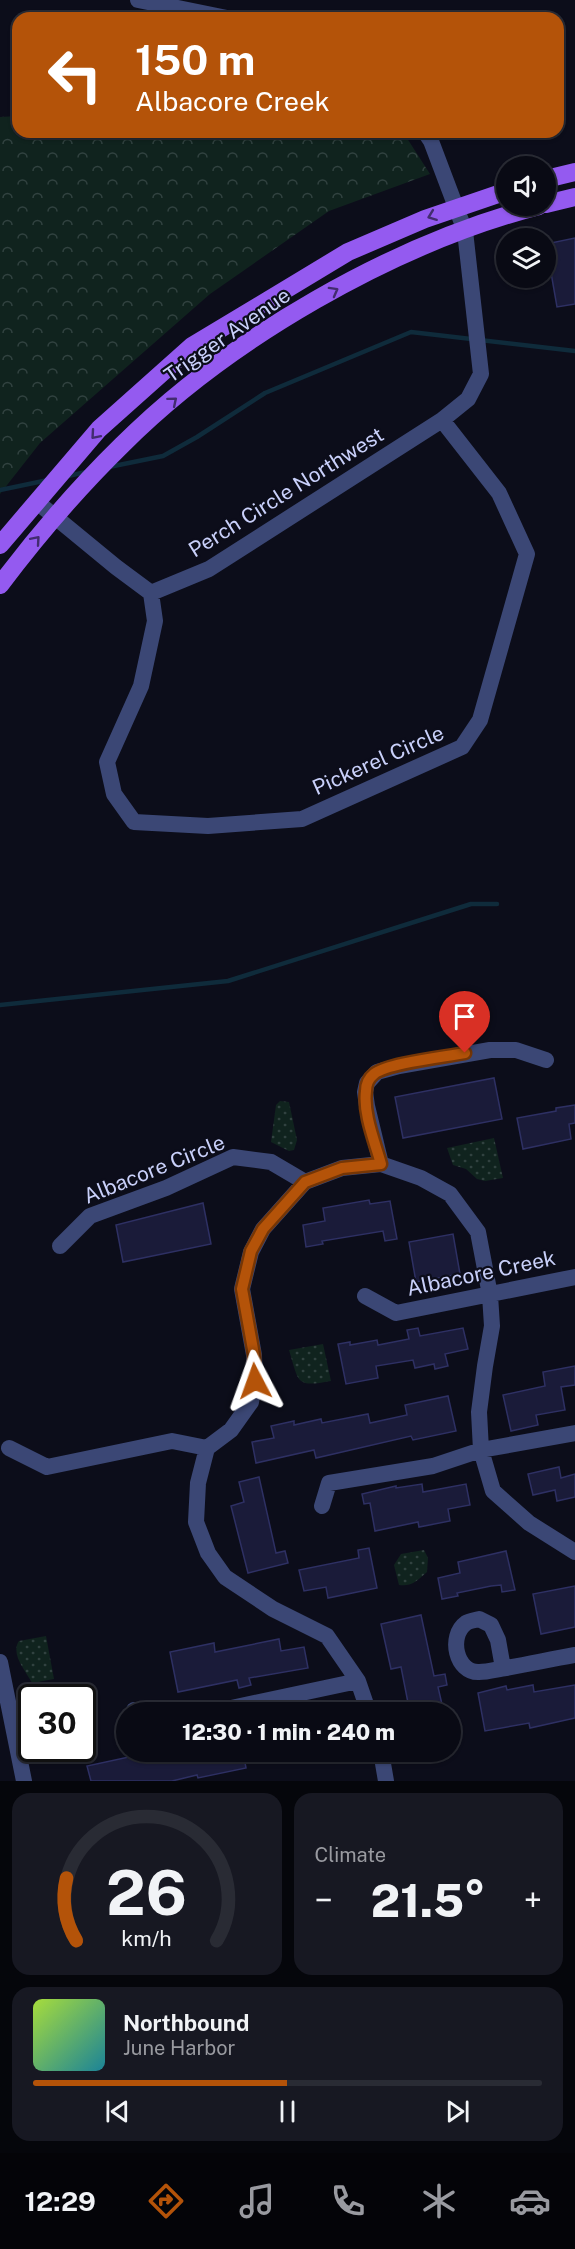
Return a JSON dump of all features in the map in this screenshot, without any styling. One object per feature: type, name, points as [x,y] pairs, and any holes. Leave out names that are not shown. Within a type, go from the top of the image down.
[{"type":"main road","points":[[556,177],[575,172]]},
{"type":"main road","name":"Trigger Avenue","points":[[0,545],[99,429],[192,346],[348,252],[457,207],[496,195]]},
{"type":"main road","points":[[556,202],[575,197]]},
{"type":"main road","name":"Trigger Avenue","points":[[0,585],[56,517],[122,445],[220,362],[294,313],[372,270],[465,231],[509,216]]},
{"type":"street","points":[[138,0],[197,12]]},
{"type":"street","points":[[429,138],[465,231],[481,374],[468,399],[442,420]]},
{"type":"street","name":"Perch Circle Northwest","points":[[151,593],[209,569],[442,420]]},
{"type":"street","name":"Pickerel Circle","points":[[151,593],[155,621],[141,686],[107,762],[114,794],[134,822],[208,826],[302,819],[462,747],[480,720],[527,554],[498,493],[442,420]]},
{"type":"street","points":[[37,502],[151,593]]},
{"type":"street","points":[[381,1164],[365,1092],[367,1083],[377,1072],[410,1063],[490,1050],[516,1050],[546,1060]]},
{"type":"street","name":"Albacore Circle","points":[[60,1246],[90,1216],[166,1188],[233,1157],[271,1162],[305,1182]]},
{"type":"street","points":[[365,1702],[358,1681],[327,1636],[273,1609],[225,1577],[207,1553],[196,1522],[198,1483],[207,1448],[231,1430],[251,1402],[255,1381],[254,1355],[242,1289],[251,1251],[263,1229],[305,1182],[342,1168],[381,1164],[421,1178],[450,1194],[478,1232],[490,1295],[492,1326],[484,1366],[479,1412],[481,1450],[493,1491],[529,1524],[575,1552]]},
{"type":"street","name":"Albacore Creek","points":[[365,1296],[396,1313],[575,1277]]},
{"type":"street","points":[[321,1506],[329,1483],[433,1466],[481,1450],[575,1433]]},
{"type":"street","points":[[9,1448],[47,1467],[172,1440],[207,1448]]},
{"type":"street","points":[[502,1668],[575,1655]]},
{"type":"street","points":[[0,1662],[7,1734],[24,1781]]},
{"type":"street","points":[[260,1702],[358,1681]]},
{"type":"street","points":[[383,1762],[386,1781]]},
{"type":"green space","points":[[12,116],[12,138],[407,138],[430,174],[329,211],[210,294],[40,443],[0,494],[0,117]]},
{"type":"green space","points":[[280,1101],[289,1102],[297,1140],[294,1150],[289,1151],[271,1142],[276,1105]]},
{"type":"green space","points":[[494,1138],[503,1178],[485,1181],[477,1179],[466,1169],[453,1165],[447,1148]]},
{"type":"green space","points":[[323,1344],[331,1381],[305,1383],[297,1376],[289,1350]]},
{"type":"green space","points":[[424,1550],[428,1558],[427,1572],[411,1584],[399,1585],[394,1565],[401,1554]]},
{"type":"green space","points":[[46,1636],[54,1679],[32,1683],[18,1657],[17,1646],[19,1641]]},
{"type":"building","points":[[575,238],[575,304],[557,307],[554,288],[556,288],[556,242]]},
{"type":"building","points":[[494,1078],[502,1119],[403,1138],[395,1097]]},
{"type":"building","points":[[575,1105],[575,1123],[569,1124],[571,1139],[523,1149],[517,1118]]},
{"type":"building","points":[[369,1200],[370,1204],[390,1201],[397,1239],[385,1241],[383,1231],[322,1241],[323,1244],[306,1247],[303,1225],[325,1221],[323,1208]]},
{"type":"building","points":[[203,1203],[211,1244],[123,1262],[116,1225]]},
{"type":"building","points":[[453,1234],[460,1274],[416,1282],[409,1242]]},
{"type":"building","points":[[418,1328],[420,1336],[463,1328],[468,1349],[445,1354],[448,1366],[435,1369],[434,1364],[415,1368],[413,1360],[376,1366],[378,1378],[346,1384],[338,1344],[350,1342],[350,1345],[377,1340],[378,1345],[409,1339],[407,1330]]},
{"type":"building","points":[[575,1366],[575,1385],[561,1387],[565,1410],[536,1415],[538,1425],[511,1431],[503,1395],[545,1386],[543,1372]]},
{"type":"building","points":[[448,1396],[456,1431],[413,1440],[411,1436],[316,1458],[314,1450],[256,1463],[252,1442],[274,1438],[271,1426],[294,1421],[294,1425],[321,1419],[322,1423],[368,1414],[370,1423],[407,1415],[405,1405]]},
{"type":"building","points":[[559,1467],[561,1478],[575,1474],[575,1497],[557,1501],[555,1490],[533,1495],[528,1474]]},
{"type":"building","points":[[259,1477],[276,1553],[285,1551],[288,1563],[248,1573],[231,1506],[244,1502],[239,1482]]},
{"type":"building","points":[[422,1484],[423,1492],[466,1484],[470,1505],[448,1509],[450,1521],[419,1527],[418,1522],[375,1531],[370,1503],[364,1504],[362,1494],[396,1486],[396,1488]]},
{"type":"building","points":[[369,1548],[377,1588],[328,1598],[326,1587],[304,1591],[299,1570],[359,1558],[358,1550]]},
{"type":"building","points":[[506,1551],[515,1590],[502,1592],[501,1585],[491,1586],[457,1593],[458,1596],[442,1599],[438,1578],[460,1573],[458,1562]]},
{"type":"building","points":[[575,1586],[575,1627],[541,1634],[533,1594]]},
{"type":"building","points":[[421,1615],[434,1676],[445,1674],[447,1685],[438,1687],[441,1702],[408,1702],[401,1667],[391,1669],[381,1624]]},
{"type":"building","points":[[279,1639],[281,1651],[304,1647],[308,1668],[249,1678],[251,1685],[239,1688],[237,1680],[178,1692],[170,1652],[214,1643],[215,1652]]},
{"type":"building","points":[[533,1685],[534,1692],[575,1685],[575,1718],[530,1728],[529,1723],[485,1731],[478,1693],[506,1686],[507,1690]]},
{"type":"building","points":[[116,1760],[116,1762],[245,1762],[246,1768],[172,1781],[91,1781],[87,1766]]},
{"type":"waterway","points":[[109,467],[163,456],[265,393],[411,332],[575,351]]},
{"type":"waterway","points":[[68,476],[86,472]]},
{"type":"waterway","points":[[0,490],[48,480]]},
{"type":"waterway","points":[[0,1005],[228,981],[471,904],[497,904]]},
{"type":"route","points":[[255,1381],[254,1355],[242,1289],[251,1251],[263,1229],[305,1182],[342,1168],[381,1164],[365,1092],[372,1076],[385,1069],[465,1053]]}]
